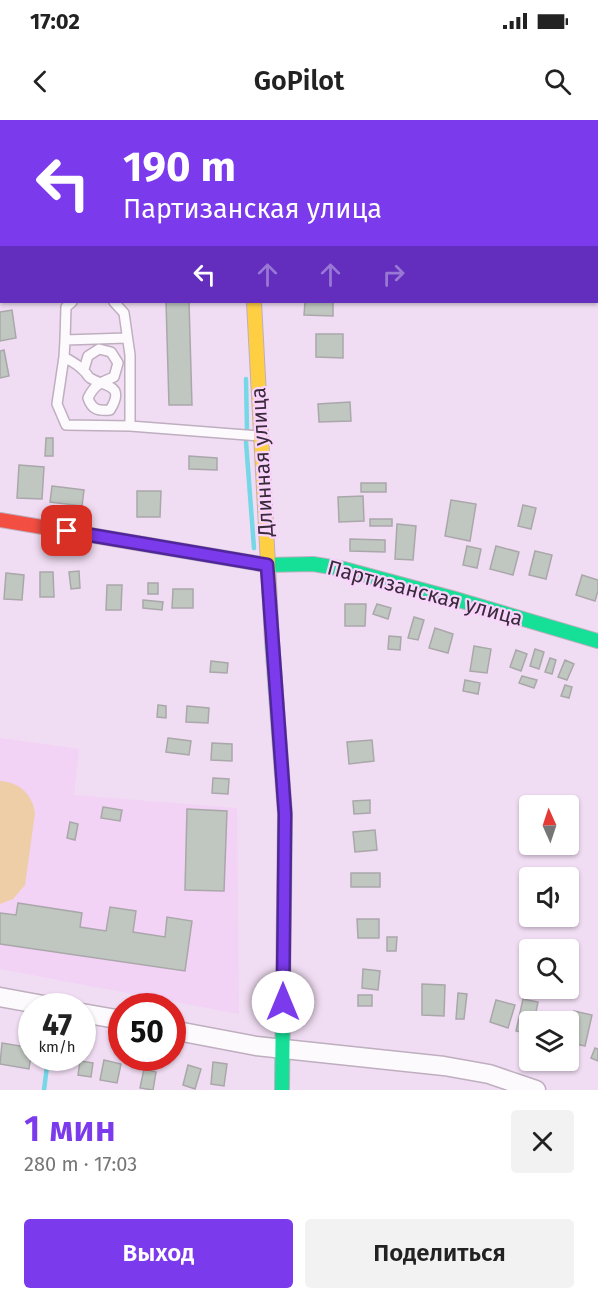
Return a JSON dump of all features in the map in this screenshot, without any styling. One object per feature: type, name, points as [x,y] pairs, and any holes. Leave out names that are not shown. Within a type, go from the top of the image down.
[{"type":"main road","name":"Длинная улица","points":[[254,303],[267,565],[285,814],[282,1090]]},
{"type":"main road","name":"Партизанская улица","points":[[0,520],[267,565],[313,564],[344,569],[598,641]]},
{"type":"street","points":[[0,997],[18,1000]]},
{"type":"street","points":[[186,1033],[256,1046],[444,1066],[489,1074],[536,1090]]},
{"type":"lane","points":[[71,303],[66,307],[64,357],[57,404],[66,425],[130,426],[262,436]]},
{"type":"lane","points":[[115,303],[124,313],[128,338],[130,426]]},
{"type":"lane","points":[[65,340],[128,338]]},
{"type":"lane","points":[[64,357],[84,369],[90,378],[101,382],[114,377],[118,363],[111,352],[99,349],[88,356],[84,369]]},
{"type":"shaded area","points":[[0,738],[79,749],[74,795],[237,808],[239,1014],[186,1004],[186,993],[127,993],[0,969]]},
{"type":"shaded area","points":[[0,781],[24,790],[31,800],[35,813],[25,885],[13,899],[0,904]]},
{"type":"building","points":[[166,303],[189,303],[192,405],[169,405]]},
{"type":"building","points":[[305,303],[333,303],[333,316],[304,315]]},
{"type":"building","points":[[12,310],[16,338],[0,341],[0,312]]},
{"type":"building","points":[[316,334],[343,334],[343,358],[316,357]]},
{"type":"building","points":[[4,350],[9,376],[0,378],[0,351]]},
{"type":"building","points":[[350,402],[351,421],[319,422],[318,404]]},
{"type":"building","points":[[46,438],[53,438],[53,456],[45,456]]},
{"type":"building","points":[[189,456],[217,458],[217,470],[189,469]]},
{"type":"building","points":[[19,465],[44,467],[42,499],[17,498]]},
{"type":"building","points":[[361,483],[386,483],[386,492],[361,492]]},
{"type":"building","points":[[52,486],[84,490],[82,506],[50,502]]},
{"type":"building","points":[[137,491],[161,491],[160,517],[137,517]]},
{"type":"building","points":[[363,496],[364,521],[339,522],[338,497]]},
{"type":"building","points":[[451,500],[476,504],[470,541],[445,536]]},
{"type":"building","points":[[523,505],[536,508],[531,529],[518,526]]},
{"type":"building","points":[[370,519],[392,519],[392,526],[370,526]]},
{"type":"building","points":[[397,524],[416,526],[413,560],[395,559]]},
{"type":"building","points":[[350,539],[385,540],[385,552],[350,551]]},
{"type":"building","points":[[467,546],[481,549],[477,568],[463,565]]},
{"type":"building","points":[[496,546],[519,552],[513,575],[490,569]]},
{"type":"building","points":[[535,551],[552,555],[546,579],[529,575]]},
{"type":"building","points":[[79,571],[80,588],[71,589],[69,572]]},
{"type":"building","points":[[40,572],[53,572],[54,597],[40,597]]},
{"type":"building","points":[[6,573],[24,575],[22,600],[4,599]]},
{"type":"building","points":[[582,575],[598,580],[595,601],[576,595]]},
{"type":"building","points":[[148,583],[158,583],[158,594],[148,594]]},
{"type":"building","points":[[107,585],[122,585],[121,610],[106,610]]},
{"type":"building","points":[[173,589],[193,589],[193,608],[172,608]]},
{"type":"building","points":[[143,600],[163,602],[162,610],[143,608]]},
{"type":"building","points":[[345,604],[366,604],[365,626],[345,626]]},
{"type":"building","points":[[377,604],[391,608],[388,619],[373,614]]},
{"type":"building","points":[[414,617],[424,620],[418,640],[408,638]]},
{"type":"building","points":[[435,628],[453,634],[448,653],[429,648]]},
{"type":"building","points":[[389,636],[401,637],[400,650],[388,649]]},
{"type":"building","points":[[474,646],[491,649],[487,673],[470,671]]},
{"type":"building","points":[[535,649],[544,652],[539,669],[530,666]]},
{"type":"building","points":[[516,650],[527,654],[521,671],[510,667]]},
{"type":"building","points":[[550,658],[556,660],[552,674],[545,672]]},
{"type":"building","points":[[565,660],[574,664],[567,680],[558,677]]},
{"type":"building","points":[[211,661],[228,663],[227,673],[210,672]]},
{"type":"building","points":[[522,676],[537,680],[534,688],[519,683]]},
{"type":"building","points":[[465,680],[480,683],[478,694],[463,691]]},
{"type":"building","points":[[565,685],[572,687],[569,698],[561,696]]},
{"type":"building","points":[[158,705],[166,706],[166,718],[157,717]]},
{"type":"building","points":[[187,706],[209,708],[208,723],[186,722]]},
{"type":"building","points":[[168,738],[191,741],[189,755],[166,752]]},
{"type":"building","points":[[372,740],[374,761],[349,764],[347,742]]},
{"type":"building","points":[[212,743],[232,744],[232,761],[211,760]]},
{"type":"building","points":[[213,778],[229,779],[228,794],[212,793]]},
{"type":"building","points":[[370,800],[370,813],[354,814],[353,801]]},
{"type":"building","points":[[103,807],[122,810],[120,821],[101,818]]},
{"type":"building","points":[[187,809],[227,811],[224,891],[185,890]]},
{"type":"building","points":[[70,822],[78,824],[75,840],[67,838]]},
{"type":"building","points":[[375,830],[377,850],[355,852],[353,832]]},
{"type":"building","points":[[351,873],[380,873],[380,887],[351,887]]},
{"type":"building","points":[[18,903],[82,913],[80,927],[106,931],[110,907],[136,911],[133,932],[165,937],[167,917],[192,921],[185,971],[0,944],[0,913],[16,915]]},
{"type":"building","points":[[357,919],[379,919],[379,938],[358,938]]},
{"type":"building","points":[[387,937],[397,937],[396,951],[387,951]]},
{"type":"building","points":[[363,969],[380,971],[378,990],[362,988]]},
{"type":"building","points":[[422,984],[445,985],[444,1016],[422,1015]]},
{"type":"building","points":[[458,993],[467,994],[464,1019],[456,1019]]},
{"type":"building","points":[[358,995],[372,995],[372,1006],[358,1006]]},
{"type":"building","points":[[523,999],[538,1002],[536,1011],[520,1011]]},
{"type":"building","points":[[496,1000],[515,1005],[508,1028],[490,1022]]},
{"type":"building","points":[[579,1012],[592,1015],[585,1046],[579,1045]]},
{"type":"building","points":[[2,1043],[18,1046],[18,1067],[0,1064]]},
{"type":"building","points":[[595,1048],[598,1049],[598,1061],[591,1058]]},
{"type":"building","points":[[104,1060],[108,1061],[108,1071],[120,1071],[117,1083],[100,1080]]},
{"type":"building","points":[[213,1062],[227,1064],[224,1086],[211,1084]]},
{"type":"building","points":[[188,1065],[201,1069],[195,1089],[183,1085]]},
{"type":"building","points":[[79,1071],[92,1071],[91,1077],[78,1075]]},
{"type":"building","points":[[144,1071],[156,1072],[153,1090],[140,1088]]},
{"type":"waterway","points":[[246,379],[247,431]]},
{"type":"waterway","points":[[246,442],[254,548]]},
{"type":"waterway","points":[[44,1090],[46,1071]]},
{"type":"traffic: fast","points":[[143,544],[267,565],[313,564],[344,569],[598,641]]},
{"type":"traffic: fast","points":[[272,640],[285,814],[282,1090]]},
{"type":"traffic: slow","points":[[254,303],[272,640]]},
{"type":"traffic: jam","points":[[0,520],[143,544]]},
{"type":"route","points":[[67,531],[267,565],[285,814],[283,1002]]}]
